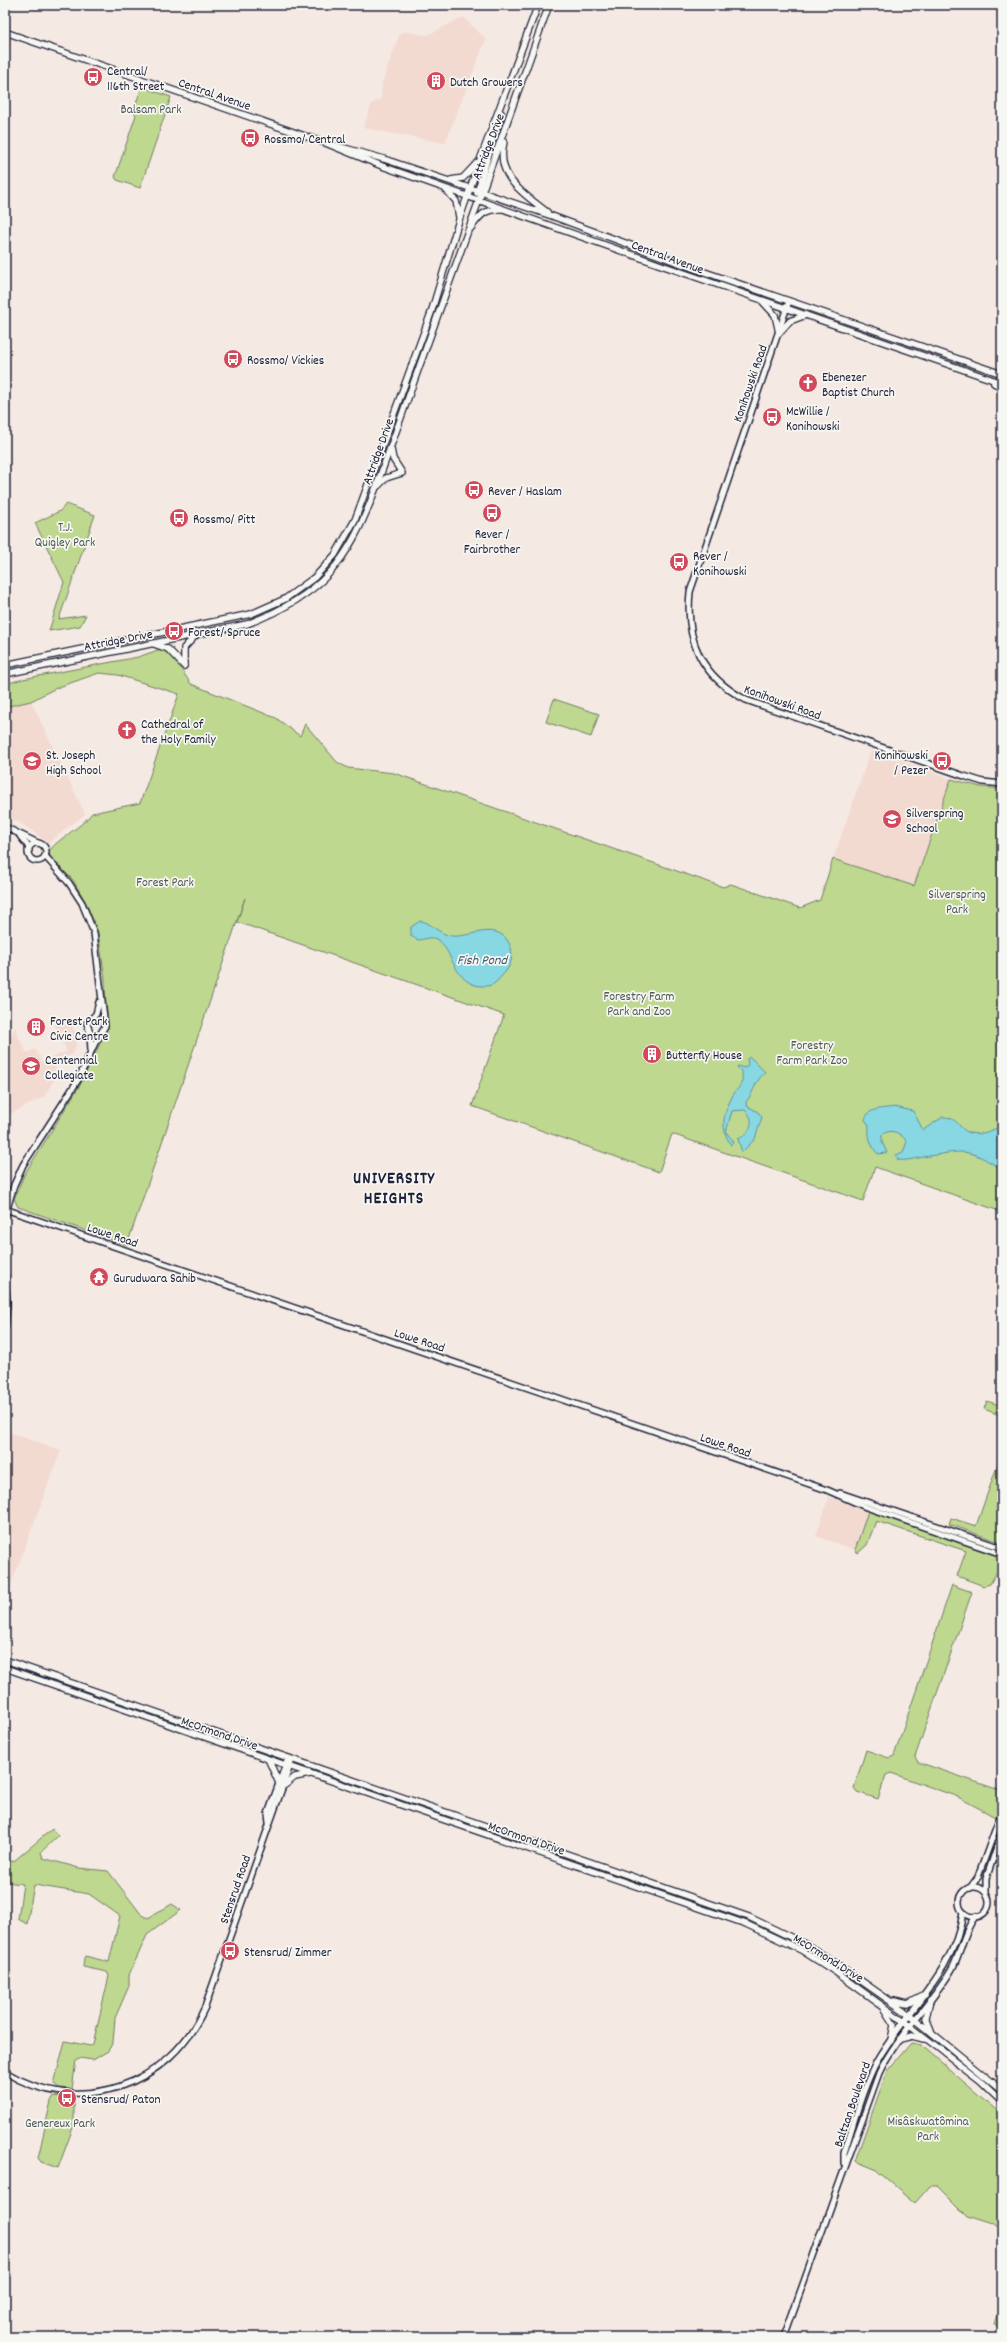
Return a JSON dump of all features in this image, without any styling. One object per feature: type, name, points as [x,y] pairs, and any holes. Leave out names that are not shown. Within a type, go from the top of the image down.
[{"type":"main road","name":"Attridge Drive","points":[[5,674],[247,624],[277,612],[318,585],[345,556],[356,538],[375,490],[479,200],[476,190],[480,160],[502,107],[538,5]]},
{"type":"main road","name":"Attridge Drive","points":[[5,665],[251,614],[285,599],[315,577],[335,555],[355,520],[431,313],[459,220],[468,196],[476,190],[508,123],[549,5]]},
{"type":"main road","name":"Central Avenue","points":[[5,32],[328,144],[352,149],[552,216],[789,301],[1002,374]]},
{"type":"main road","points":[[476,190],[499,124],[502,107]]},
{"type":"main road","points":[[508,123],[502,150],[504,170],[531,201],[552,216]]},
{"type":"main road","name":"Central Avenue","points":[[328,144],[336,149],[444,189],[468,196],[759,300],[1002,383]]},
{"type":"main road","points":[[447,180],[463,178],[480,160]]},
{"type":"main road","points":[[444,189],[456,202],[459,220]]},
{"type":"main road","points":[[466,235],[482,214],[490,210],[505,210]]},
{"type":"main road","points":[[759,300],[774,313],[778,333]]},
{"type":"main road","points":[[778,333],[790,321],[806,315]]},
{"type":"main road","points":[[989,379],[1002,388]]},
{"type":"main road","points":[[375,490],[386,478],[402,473],[393,459],[390,448]]},
{"type":"main road","points":[[152,643],[168,649],[184,666],[184,648],[197,635]]},
{"type":"main road","name":"McOrmond Drive","points":[[5,1660],[749,1917],[805,1944],[888,1999],[1002,2090]]},
{"type":"main road","name":"McOrmond Drive","points":[[5,1668],[269,1761],[746,1924],[801,1950],[879,2003],[980,2080],[1002,2101]]},
{"type":"main road","points":[[269,1761],[282,1784],[295,1777],[310,1774]]},
{"type":"main road","points":[[888,1999],[908,2004],[925,1995]]},
{"type":"main road","points":[[930,2000],[926,2018],[935,2036]]},
{"type":"main road","points":[[879,2003],[892,2020],[894,2029],[892,2040]]},
{"type":"main road","points":[[900,2039],[912,2036],[926,2039]]},
{"type":"street","name":"Konihowski Road","points":[[789,301],[690,592],[689,626],[700,657],[719,683],[746,700],[964,776],[983,782],[1002,784]]},
{"type":"street","points":[[5,827],[45,848],[43,858]]},
{"type":"street","points":[[5,1216],[23,1166],[66,1100],[99,1034],[105,1028],[100,999],[101,980],[94,933],[82,903],[69,883],[52,865],[43,858],[33,860],[29,856],[28,846],[16,832]]},
{"type":"street","points":[[29,850],[32,845],[38,843]]},
{"type":"street","points":[[91,1051],[90,1033],[87,1025],[96,1014],[100,999]]},
{"type":"street","points":[[92,1017],[98,1016],[103,1019]]},
{"type":"street","points":[[90,1033],[99,1034]]},
{"type":"street","name":"Lowe Road","points":[[6,1210],[827,1490],[978,1538],[1002,1548]]},
{"type":"street","points":[[5,1276],[7,1304],[5,1328]]},
{"type":"street","name":"Lowe Road","points":[[827,1490],[866,1507],[1002,1554]]},
{"type":"street","name":"Stensrud Road","points":[[5,2072],[24,2082],[48,2089],[67,2093],[88,2093],[130,2083],[152,2072],[172,2056],[193,2031],[205,2007],[269,1823],[268,1814],[282,1784],[290,1759]]},
{"type":"street","points":[[1002,1811],[978,1877],[970,1888],[963,1892],[960,1899],[963,1912],[976,1916],[982,1914],[988,1907],[986,1879],[1002,1832]]},
{"type":"street","points":[[970,1888],[979,1888],[986,1893]]},
{"type":"street","name":"Baltzan Boulevard","points":[[844,2164],[844,2153],[869,2079],[892,2040],[912,2017],[952,1952],[959,1935],[963,1912]]},
{"type":"street","points":[[912,2017],[930,2000],[953,1968],[972,1922],[976,1916]]},
{"type":"street","name":"Baltzan Boulevard","points":[[784,2337],[844,2164],[851,2155],[879,2073],[900,2039],[907,2024]]},
{"type":"shaded area","name":"Dutch Growers","points":[[463,17],[486,39],[445,143],[363,128],[372,103],[381,99],[382,83],[400,33],[405,32],[428,35]]},
{"type":"shaded area","name":"St. Joseph High School","points":[[31,701],[85,814],[48,843],[21,823],[5,816],[5,707]]},
{"type":"shaded area","name":"Silverspring School","points":[[871,750],[951,779],[914,886],[833,859]]},
{"type":"shaded area","name":"Centennial Collegiate","points":[[60,1021],[71,1024],[76,1034],[77,1042],[73,1054],[60,1060],[50,1078],[54,1080],[44,1097],[10,1114],[5,1113],[5,1041],[9,1039],[16,1026],[16,1032],[27,1053],[35,1049],[42,1062],[67,1051],[55,1025]]},
{"type":"shaded area","points":[[5,1431],[61,1450],[5,1601]]},
{"type":"shaded area","points":[[829,1497],[868,1511],[855,1550],[816,1536]]},
{"type":"green space","name":"Balsam Park","points":[[142,87],[171,97],[140,188],[117,180],[115,177],[136,115],[133,111]]},
{"type":"green space","name":"T.J. Quigley Park","points":[[66,504],[95,515],[59,619],[86,615],[80,626],[49,631],[64,582],[35,523],[60,511]]},
{"type":"green space","name":"Forestry Farm Park and Zoo","points":[[161,649],[173,657],[191,684],[276,718],[300,736],[305,724],[337,762],[348,768],[394,773],[723,887],[731,884],[800,908],[820,900],[833,859],[914,886],[951,779],[981,787],[1002,789],[1002,1212],[875,1167],[863,1201],[672,1134],[659,1172],[472,1106],[504,1015],[237,922],[245,898],[127,1245],[18,1207],[14,1199],[24,1175],[80,1085],[108,1027],[106,1019],[105,979],[98,932],[86,903],[73,880],[50,857],[49,851],[59,841],[82,824],[92,813],[140,803],[179,694],[118,675],[99,673],[56,688],[31,701],[5,707],[5,684],[23,679],[138,657]]},
{"type":"green space","points":[[554,699],[599,714],[591,737],[546,722]]},
{"type":"green space","points":[[987,1401],[1002,1406],[1002,1416],[984,1409]]},
{"type":"green space","points":[[1002,1452],[1002,1514],[998,1523],[1002,1528],[1002,1543],[949,1524],[951,1518],[976,1526]]},
{"type":"green space","points":[[868,1511],[998,1556],[1002,1558],[1002,1563],[990,1584],[984,1586],[957,1576],[966,1551],[876,1521],[867,1545],[858,1553],[855,1550]]},
{"type":"green space","points":[[952,1585],[972,1592],[915,1757],[918,1762],[1002,1791],[1002,1802],[997,1818],[958,1797],[891,1773],[886,1775],[878,1799],[857,1792],[854,1788],[866,1750],[889,1758],[894,1756]]},
{"type":"green space","points":[[52,1829],[58,1836],[41,1852],[43,1858],[79,1868],[108,1871],[141,1914],[148,1918],[172,1904],[181,1910],[147,1935],[129,1975],[129,1986],[115,2018],[113,2042],[108,2051],[93,2060],[79,2058],[76,2060],[72,2089],[59,2088],[54,2084],[65,2041],[90,2046],[93,2044],[109,1976],[107,1972],[83,1967],[84,1958],[85,1956],[109,1962],[120,1916],[89,1894],[34,1885],[27,1924],[18,1919],[23,1884],[5,1882],[5,1862],[14,1861]]},
{"type":"green space","name":"Misâskwatômina Park","points":[[911,2043],[920,2045],[927,2050],[1002,2115],[1002,2228],[968,2217],[937,2186],[930,2186],[915,2203],[875,2169],[855,2161],[887,2071]]},
{"type":"green space","name":"Genereux Park","points":[[54,2096],[74,2098],[74,2125],[58,2168],[41,2162],[38,2158],[51,2101]]},
{"type":"green space","points":[[997,2315],[1002,2316],[1002,2327],[994,2324]]},
{"type":"water","name":"Fish Pond","points":[[420,921],[427,923],[447,935],[452,936],[485,932],[500,934],[506,939],[512,951],[509,966],[499,979],[492,985],[474,985],[465,980],[439,941],[433,938],[418,940],[411,936],[411,927]]},
{"type":"water","points":[[750,1057],[765,1072],[759,1079],[746,1102],[747,1106],[758,1112],[762,1117],[755,1139],[742,1152],[738,1139],[749,1131],[751,1118],[749,1114],[745,1110],[732,1111],[726,1132],[734,1142],[731,1145],[725,1133],[724,1122],[728,1105],[742,1081],[742,1072],[737,1067],[744,1068],[748,1065],[747,1059]]},
{"type":"water","points":[[895,1107],[913,1111],[923,1130],[943,1117],[952,1119],[965,1131],[976,1134],[1002,1126],[1002,1170],[981,1157],[964,1152],[947,1153],[910,1160],[898,1160],[896,1155],[903,1152],[907,1142],[896,1132],[889,1132],[882,1135],[882,1142],[887,1153],[878,1154],[870,1141],[869,1125],[865,1120],[866,1116],[877,1109]]},
{"type":"place","name":"Central/ 116th Street","points":[[93,77]]},
{"type":"place","name":"Dutch Growers","points":[[436,81]]},
{"type":"place","name":"Rossmo/ Central","points":[[250,138]]},
{"type":"place","name":"Rossmo/ Vickies","points":[[233,359]]},
{"type":"place","name":"Ebenezer Baptist Church","points":[[808,383]]},
{"type":"place","name":"McWillie / Konihowski","points":[[772,417]]},
{"type":"place","name":"Rever / Haslam","points":[[474,490]]},
{"type":"place","name":"Rever / Fairbrother","points":[[492,513]]},
{"type":"place","name":"Rossmo/ Pitt","points":[[179,518]]},
{"type":"place","name":"Rever / Konihowski","points":[[679,562]]},
{"type":"place","name":"Forest/ Spruce","points":[[174,631]]},
{"type":"place","name":"Cathedral of the Holy Family","points":[[127,730]]},
{"type":"place","name":"St. Joseph High School","points":[[32,761]]},
{"type":"place","name":"Konihowski / Pezer","points":[[942,761]]},
{"type":"place","name":"Silverspring School","points":[[892,819]]},
{"type":"place","name":"Forest Park Civic Centre","points":[[36,1027]]},
{"type":"place","name":"Butterfly House","points":[[652,1054]]},
{"type":"place","name":"Centennial Collegiate","points":[[31,1066]]},
{"type":"place","name":"Gurudwara Sahib","points":[[99,1277]]},
{"type":"place","name":"Stensrud/ Zimmer","points":[[230,1951]]},
{"type":"place","name":"Stensrud/ Paton","points":[[67,2098]]},
{"type":"district","name":"UNIVERSITY HEIGHTS","points":[[394,1187]]},
{"type":"park label","name":"Forest Park","points":[[165,881]]},
{"type":"park label","name":"Silverspring Park","points":[[957,900]]},
{"type":"park label","name":"Forestry Farm Park Zoo","points":[[812,1052]]}]
